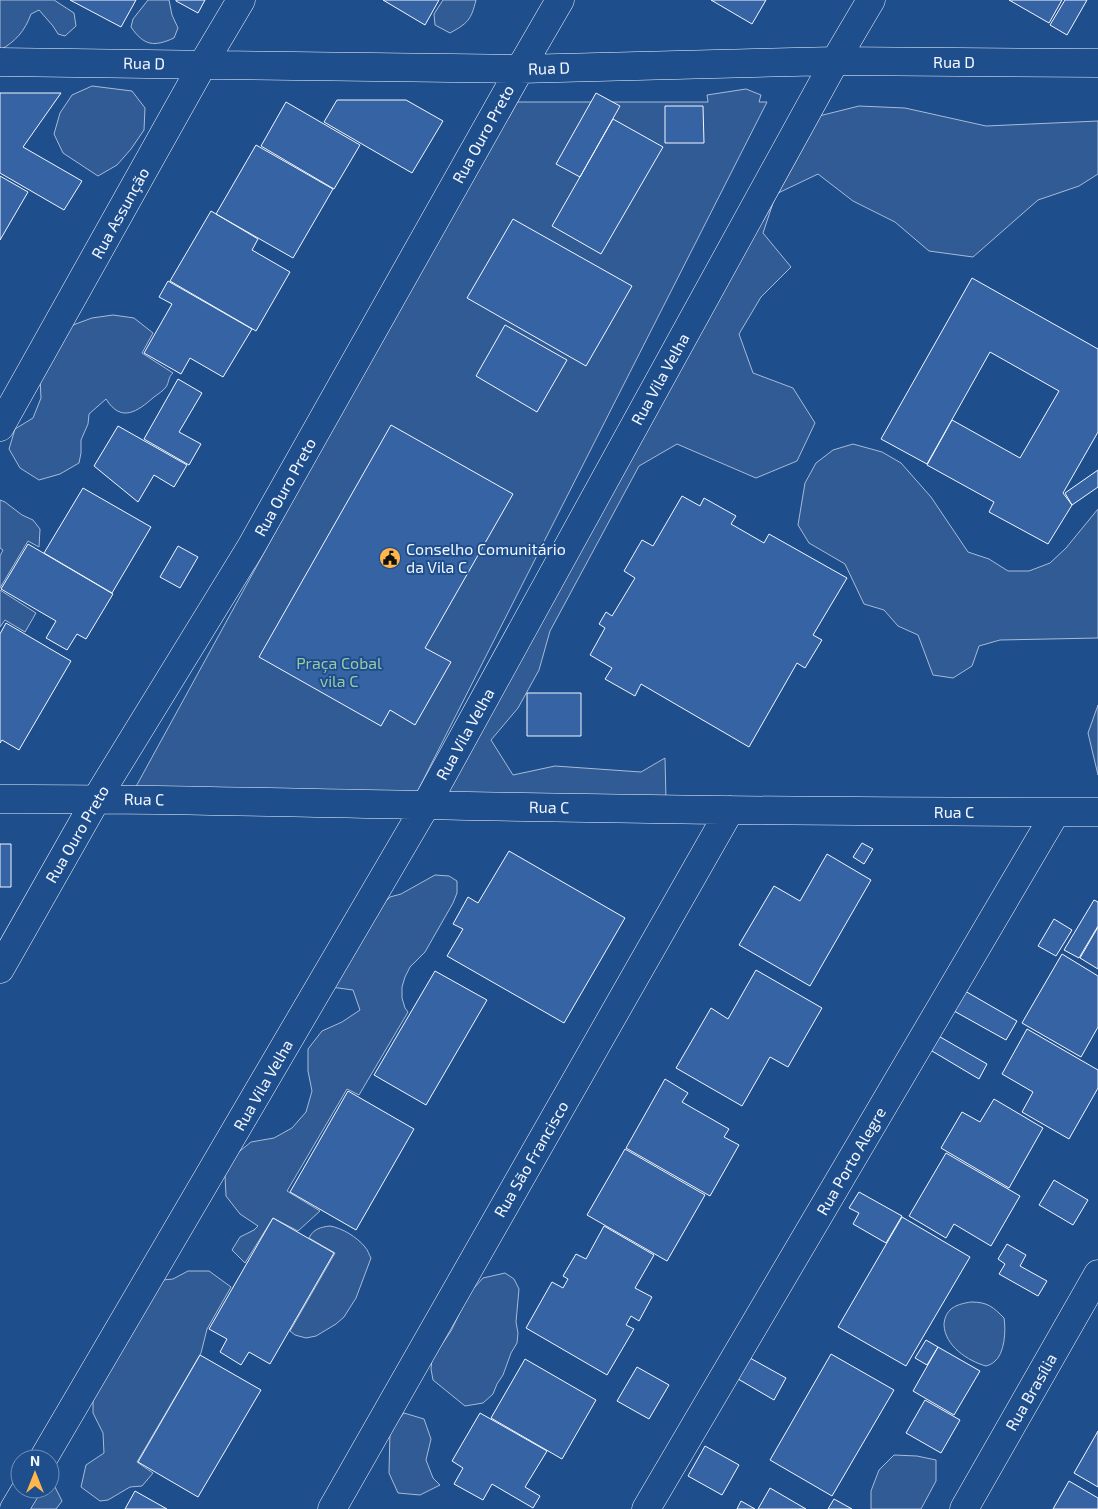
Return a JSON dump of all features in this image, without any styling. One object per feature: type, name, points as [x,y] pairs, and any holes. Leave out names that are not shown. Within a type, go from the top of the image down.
[{"type":"street","name":"Rua Assunção","points":[[0,427],[203,64],[241,0]]},
{"type":"street","name":"Rua Ouro Preto","points":[[0,969],[97,798],[251,547],[560,0]]},
{"type":"street","name":"Rua Vila Velha","points":[[49,1449],[426,806],[835,61],[871,0]]},
{"type":"street","name":"Rua D","points":[[0,62],[520,69],[835,61],[1098,63]]},
{"type":"street","name":"Rua C","points":[[0,799],[97,798],[426,806],[730,810],[1098,812]]},
{"type":"street","name":"Rua São Francisco","points":[[332,1509],[730,810]]},
{"type":"street","name":"Rua Porto Alegre","points":[[646,1509],[1056,812]]},
{"type":"street","name":"Rua Brasília","points":[[964,1509],[1098,1274]]},
{"type":"green space","points":[[0,0],[54,0],[74,13],[76,26],[65,36],[58,34],[39,10],[31,14],[23,31],[15,40],[0,50]]},
{"type":"green space","points":[[148,0],[169,0],[172,15],[178,28],[174,38],[161,43],[150,43],[140,38],[131,27],[133,19]]},
{"type":"green space","points":[[443,0],[476,0],[468,20],[450,33],[435,25],[434,14]]},
{"type":"green space","points":[[92,86],[132,91],[145,108],[144,130],[131,149],[117,165],[98,176],[63,153],[54,134],[60,113],[72,95]]},
{"type":"green space","name":"Praça Cobal vila C","points":[[746,89],[761,95],[759,102],[767,102],[414,798],[133,792],[511,102],[708,102],[707,95]]},
{"type":"green space","points":[[859,106],[905,108],[986,126],[1098,121],[1098,174],[1079,186],[1038,200],[973,257],[929,251],[895,222],[853,201],[818,174],[776,194],[763,233],[791,267],[761,297],[739,334],[753,373],[793,388],[815,423],[797,461],[756,478],[677,444],[639,466],[550,631],[539,670],[518,708],[491,740],[513,775],[555,766],[641,772],[665,758],[666,801],[443,797],[819,116]]},
{"type":"green space","points":[[113,315],[134,318],[153,333],[142,353],[173,373],[163,390],[135,411],[123,413],[117,411],[106,399],[89,414],[88,424],[81,440],[79,463],[60,474],[39,480],[20,468],[9,449],[15,429],[33,418],[41,398],[40,377],[53,337],[73,325],[92,318]]},
{"type":"green space","points":[[853,444],[882,452],[901,463],[931,497],[968,552],[989,559],[1008,571],[1029,571],[1050,563],[1066,548],[1098,509],[1098,638],[1000,640],[979,646],[972,666],[953,678],[933,675],[918,635],[898,626],[884,610],[864,604],[845,564],[809,543],[798,525],[805,483],[816,463],[833,450]]},
{"type":"green space","points":[[0,500],[33,520],[40,529],[39,547],[28,541],[0,588],[0,556],[3,550],[0,548]]},
{"type":"green space","points":[[0,590],[36,613],[25,632],[5,620],[0,627]]},
{"type":"green space","points":[[1098,705],[1098,775],[1088,733]]},
{"type":"green space","points":[[435,875],[449,876],[457,881],[457,893],[425,952],[410,967],[405,977],[402,987],[402,998],[408,1012],[359,1095],[347,1089],[287,1191],[320,1211],[298,1231],[273,1218],[245,1263],[232,1250],[240,1237],[258,1226],[240,1214],[226,1196],[225,1175],[235,1155],[251,1142],[274,1138],[292,1128],[306,1112],[312,1091],[308,1071],[308,1049],[322,1031],[342,1022],[360,1010],[353,990],[331,987],[382,905],[390,897],[401,894]]},
{"type":"green space","points":[[330,1226],[354,1236],[366,1248],[371,1258],[356,1298],[344,1317],[316,1336],[306,1338],[295,1335],[290,1331],[335,1253],[309,1238],[318,1229]]},
{"type":"green space","points":[[188,1271],[209,1271],[231,1287],[207,1329],[201,1353],[137,1462],[153,1473],[142,1486],[130,1487],[108,1500],[100,1501],[81,1487],[86,1465],[104,1453],[103,1433],[93,1413],[93,1391],[153,1281],[173,1279]]},
{"type":"green space","points":[[505,1273],[514,1279],[519,1289],[516,1322],[517,1343],[493,1394],[483,1403],[465,1406],[433,1380],[432,1359],[451,1331],[473,1289],[483,1278]]},
{"type":"green space","points":[[971,1302],[990,1306],[1004,1318],[1005,1335],[1003,1348],[998,1358],[986,1366],[965,1356],[953,1346],[945,1333],[944,1321],[946,1315],[952,1308]]},
{"type":"green space","points":[[404,1413],[424,1419],[431,1439],[426,1460],[433,1478],[440,1485],[420,1495],[398,1493],[389,1473],[390,1430]]},
{"type":"green space","points":[[894,1455],[917,1456],[936,1460],[936,1481],[921,1509],[871,1509],[871,1491],[879,1470]]},
{"type":"green space","points":[[60,1497],[62,1501],[56,1509],[12,1509],[19,1499],[60,1499]]},
{"type":"building","points":[[70,0],[136,0],[121,27]]},
{"type":"building","points":[[176,0],[205,0],[198,13]]},
{"type":"building","points":[[383,0],[439,0],[425,25]]},
{"type":"building","points":[[711,0],[766,0],[752,24]]},
{"type":"building","points":[[1009,0],[1062,0],[1049,23]]},
{"type":"building","points":[[1065,0],[1087,0],[1067,35],[1050,25]]},
{"type":"building","points":[[0,93],[61,93],[23,147],[82,181],[64,210],[0,173]]},
{"type":"building","points":[[596,93],[620,106],[580,177],[556,164]]},
{"type":"building","points":[[337,100],[406,100],[443,121],[412,173],[324,122]]},
{"type":"building","points":[[286,102],[360,145],[334,189],[261,146]]},
{"type":"building","points":[[665,106],[703,106],[704,143],[665,143]]},
{"type":"building","points":[[613,119],[663,147],[601,254],[552,226]]},
{"type":"building","points":[[256,145],[333,189],[293,258],[216,214]]},
{"type":"building","points":[[0,176],[28,192],[0,240]]},
{"type":"building","points":[[211,211],[258,239],[252,250],[290,272],[256,331],[170,281]]},
{"type":"building","points":[[513,219],[632,286],[586,366],[467,298]]},
{"type":"building","points":[[972,278],[1098,349],[1098,432],[1063,493],[1072,505],[1048,544],[989,512],[994,502],[927,465],[952,420],[1020,458],[1059,391],[990,352],[927,464],[881,439]]},
{"type":"building","points":[[168,281],[252,329],[223,377],[190,358],[181,374],[144,353],[172,304],[159,297]]},
{"type":"building","points":[[505,325],[567,360],[537,412],[476,376]]},
{"type":"building","points":[[178,379],[202,393],[179,432],[201,444],[189,465],[144,439]]},
{"type":"building","points":[[391,425],[513,494],[425,648],[451,662],[415,725],[390,710],[381,726],[259,657]]},
{"type":"building","points":[[118,426],[187,465],[174,487],[154,475],[138,502],[94,466]]},
{"type":"building","points":[[1098,470],[1098,487],[1072,505],[1065,493]]},
{"type":"building","points":[[83,488],[151,527],[112,593],[44,553]]},
{"type":"building","points":[[682,496],[700,506],[704,498],[736,516],[731,524],[764,543],[769,534],[847,578],[813,635],[822,640],[805,668],[797,663],[749,747],[641,684],[635,696],[605,679],[612,668],[590,655],[605,628],[599,624],[606,612],[612,616],[635,578],[624,571],[642,540],[653,546]]},
{"type":"building","points":[[28,544],[113,594],[86,639],[77,634],[67,650],[46,638],[56,621],[1,589]]},
{"type":"building","points":[[178,546],[198,557],[180,588],[160,577]]},
{"type":"building","points":[[6,623],[71,661],[19,750],[2,740],[0,743],[0,634]]},
{"type":"building","points":[[527,693],[581,693],[581,736],[527,736]]},
{"type":"building","points":[[862,843],[873,849],[864,864],[853,857]]},
{"type":"building","points":[[0,844],[11,844],[11,887],[0,887]]},
{"type":"building","points":[[509,851],[625,918],[564,1023],[447,956],[463,929],[453,924],[468,897],[478,903]]},
{"type":"building","points":[[827,854],[871,880],[810,986],[739,945],[774,886],[800,901]]},
{"type":"building","points":[[1094,900],[1098,902],[1098,926],[1079,958],[1064,950]]},
{"type":"building","points":[[1054,919],[1072,930],[1056,956],[1038,946]]},
{"type":"building","points":[[1098,927],[1098,969],[1080,958]]},
{"type":"building","points":[[1062,954],[1098,976],[1098,1027],[1081,1057],[1022,1023]]},
{"type":"building","points":[[756,970],[822,1008],[788,1067],[770,1057],[742,1106],[676,1068],[711,1008],[728,1019]]},
{"type":"building","points":[[435,971],[487,1000],[426,1105],[374,1075]]},
{"type":"building","points":[[965,991],[1017,1021],[1006,1040],[954,1011]]},
{"type":"building","points":[[1027,1029],[1098,1070],[1098,1088],[1069,1139],[1022,1112],[1033,1092],[1002,1074]]},
{"type":"building","points":[[935,1034],[987,1064],[979,1079],[927,1048]]},
{"type":"building","points":[[665,1079],[688,1093],[682,1102],[729,1129],[724,1137],[739,1145],[710,1196],[626,1148]]},
{"type":"building","points":[[348,1091],[414,1129],[356,1230],[290,1192]]},
{"type":"building","points":[[994,1099],[1043,1128],[1009,1188],[941,1148],[962,1112],[980,1122]]},
{"type":"building","points":[[625,1149],[705,1195],[667,1261],[587,1215]]},
{"type":"building","points":[[946,1153],[1020,1196],[991,1246],[954,1224],[946,1238],[909,1216]]},
{"type":"building","points":[[1054,1180],[1088,1200],[1073,1225],[1039,1205]]},
{"type":"building","points":[[859,1192],[902,1216],[886,1243],[853,1224],[859,1213],[849,1208]]},
{"type":"building","points":[[902,1217],[970,1257],[906,1366],[838,1327]]},
{"type":"building","points":[[273,1218],[334,1253],[270,1364],[249,1352],[241,1365],[220,1352],[227,1339],[209,1329]]},
{"type":"building","points":[[604,1226],[654,1255],[635,1288],[652,1297],[639,1321],[631,1316],[626,1325],[634,1329],[607,1375],[526,1328],[552,1282],[563,1288],[568,1279],[563,1276],[576,1254],[586,1259]]},
{"type":"building","points":[[1007,1244],[1026,1255],[1020,1266],[1047,1281],[1038,1296],[999,1274],[1005,1264],[998,1259]]},
{"type":"building","points":[[926,1340],[938,1347],[927,1365],[915,1358]]},
{"type":"building","points":[[938,1347],[980,1371],[954,1415],[913,1391]]},
{"type":"building","points":[[831,1354],[894,1390],[832,1496],[770,1460]]},
{"type":"building","points":[[200,1355],[261,1390],[198,1497],[138,1462]]},
{"type":"building","points":[[750,1358],[786,1378],[774,1400],[738,1379]]},
{"type":"building","points":[[525,1359],[596,1400],[562,1459],[491,1418]]},
{"type":"building","points":[[637,1367],[669,1385],[649,1419],[617,1401]]},
{"type":"building","points":[[925,1400],[960,1420],[941,1453],[906,1433]]},
{"type":"building","points":[[480,1413],[547,1451],[525,1487],[540,1496],[533,1508],[492,1484],[483,1500],[454,1484],[463,1468],[452,1461]]},
{"type":"building","points":[[1098,1431],[1098,1487],[1074,1473]]},
{"type":"building","points":[[705,1446],[739,1465],[722,1495],[688,1476]]},
{"type":"building","points":[[1069,1481],[1098,1498],[1098,1509],[1053,1509]]},
{"type":"building","points":[[770,1488],[806,1509],[758,1509]]},
{"type":"building","points":[[135,1491],[167,1509],[125,1509]]},
{"type":"building","points":[[834,1499],[852,1509],[828,1509]]},
{"type":"building","points":[[741,1501],[755,1509],[737,1509]]},
{"type":"place","name":"Conselho Comunitário da Vila C","points":[[390,558]]}]
